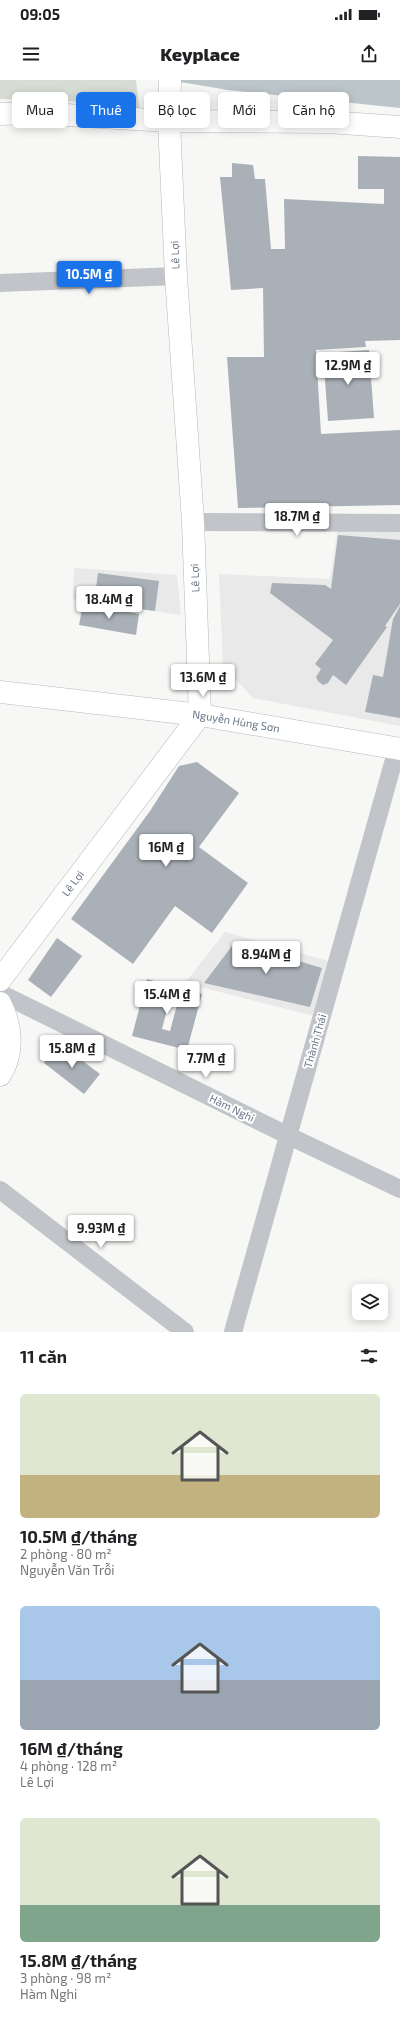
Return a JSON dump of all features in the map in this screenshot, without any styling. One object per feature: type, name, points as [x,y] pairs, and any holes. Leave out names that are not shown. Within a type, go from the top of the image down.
[{"type":"main road","name":"Lê Lợi","points":[[170,80],[170,92]]},
{"type":"main road","points":[[0,114],[32,113],[144,115]]},
{"type":"main road","points":[[210,118],[328,122],[400,127]]},
{"type":"main road","name":"Lê Lợi","points":[[0,980],[200,715],[193,522],[176,276],[170,128]]},
{"type":"main road","name":"Nguyễn Hùng Sơn","points":[[0,692],[200,715],[398,749]]},
{"type":"main road","points":[[0,1003],[9,1029],[10,1052],[0,1075]]},
{"type":"street","points":[[0,283],[176,276]]},
{"type":"street","points":[[193,522],[400,523]]},
{"type":"street","name":"Thành Thái","points":[[233,1332],[398,749]]},
{"type":"street","name":"Hàm Nghi","points":[[0,993],[289,1136],[400,1189]]},
{"type":"street","points":[[0,1190],[185,1332]]},
{"type":"shaded area","points":[[0,80],[136,80],[140,114],[136,113],[136,92],[76,92],[76,102],[68,101],[68,92],[12,92],[12,99],[0,99]]},
{"type":"shaded area","points":[[168,80],[400,80],[400,108],[349,103],[349,92],[278,92],[278,95],[270,94],[270,92],[228,90]]},
{"type":"shaded area","points":[[400,530],[400,726],[253,698],[223,666],[219,574],[330,579],[337,531]]},
{"type":"shaded area","points":[[74,568],[177,575],[181,615],[73,599]]},
{"type":"shaded area","points":[[225,932],[332,962],[314,1016],[185,983]]},
{"type":"building","points":[[358,156],[400,157],[400,340],[365,341],[366,347],[316,350],[321,434],[400,430],[400,505],[238,508],[227,357],[264,357],[263,288],[231,290],[220,177],[232,177],[232,163],[253,165],[255,179],[265,179],[271,249],[285,249],[284,199],[384,204],[384,189],[358,189]]},
{"type":"building","points":[[369,350],[374,418],[328,421],[323,353]]},
{"type":"building","points":[[338,535],[400,540],[400,604],[385,626],[387,627],[346,685],[333,675],[328,683],[323,685],[316,677],[321,669],[315,664],[333,640],[270,593],[272,583],[325,585],[331,589]]},
{"type":"building","points":[[98,573],[159,581],[155,611],[94,603]]},
{"type":"building","points":[[83,604],[139,614],[136,635],[79,625]]},
{"type":"building","points":[[400,606],[400,718],[365,712],[373,675],[383,677],[393,619]]},
{"type":"building","points":[[197,762],[239,793],[199,847],[248,883],[212,933],[175,906],[133,964],[71,919],[150,811],[179,766]]},
{"type":"building","points":[[57,938],[82,956],[51,997],[28,980]]},
{"type":"building","points":[[235,942],[322,968],[310,1007],[204,983]]},
{"type":"building","points":[[147,979],[202,994],[187,1050],[132,1036]],"holes":[[[170,998],[178,1001],[170,1031],[162,1029]]]},
{"type":"building","points":[[59,1043],[100,1074],[84,1094],[44,1063]]}]
